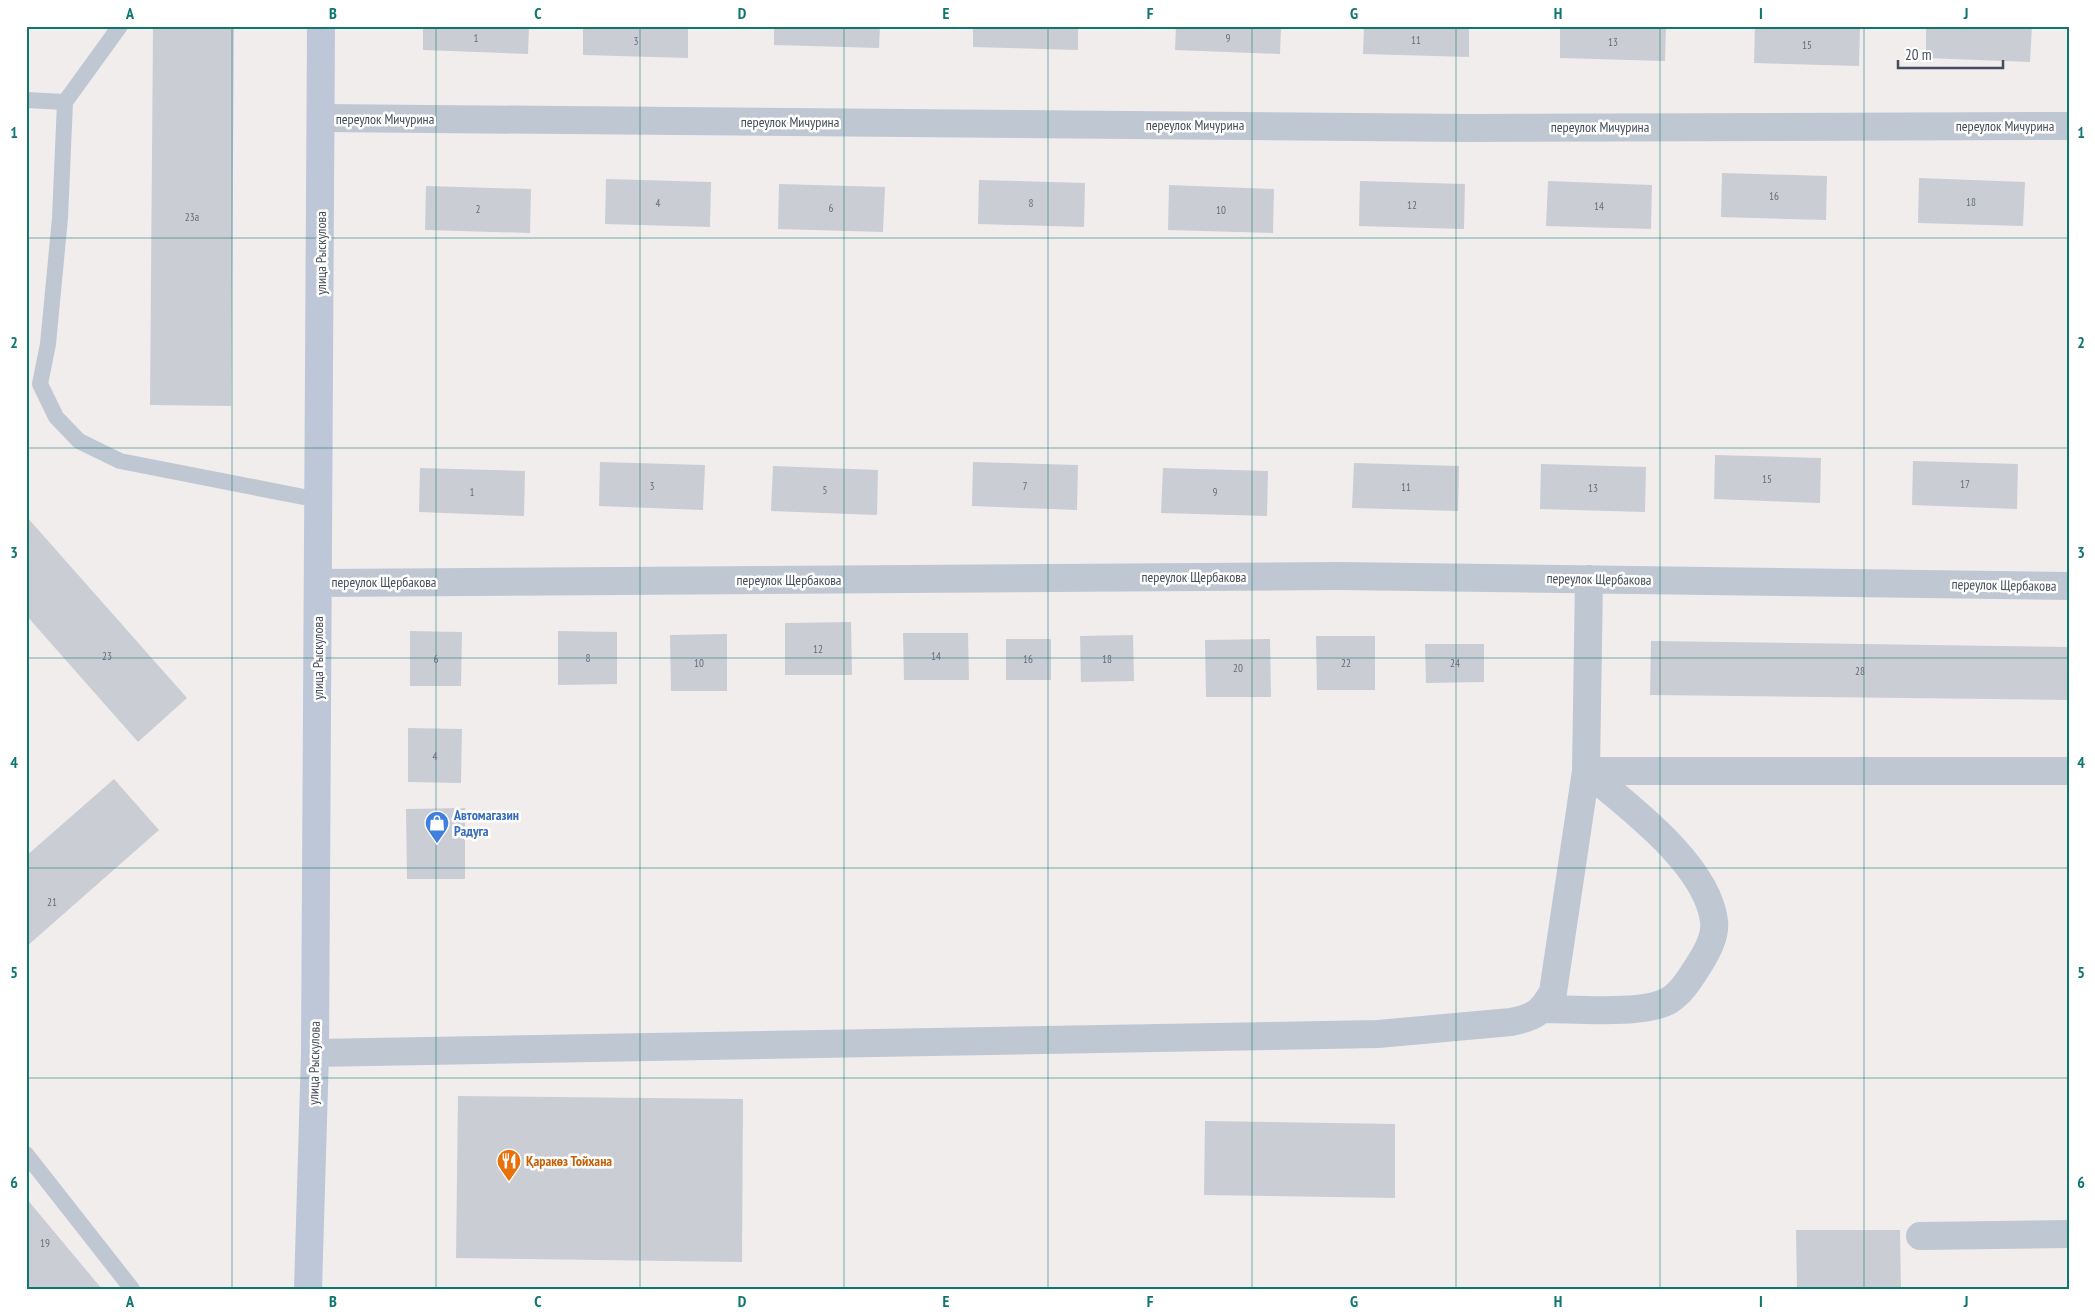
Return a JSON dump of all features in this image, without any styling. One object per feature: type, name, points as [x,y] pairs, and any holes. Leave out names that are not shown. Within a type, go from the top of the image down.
[{"type":"street","name":"улица Рыскулова","points":[[308,1289],[315,1053],[322,118],[321,26]]},
{"type":"street","name":"переулок Мичурина","points":[[322,118],[1471,128],[2069,126]]},
{"type":"street","name":"переулок Щербакова","points":[[318,583],[1340,576],[2069,586]]},
{"type":"street","points":[[315,1053],[1378,1034],[1512,1022],[1530,1018],[1544,1009],[1553,992],[1586,771],[1589,579]]},
{"type":"street","points":[[1586,771],[2069,771]]},
{"type":"street","points":[[1544,1009],[1636,1010],[1668,1001],[1685,986],[1708,950],[1715,923],[1709,898],[1688,866],[1659,833],[1586,771]]},
{"type":"street","points":[[1920,1236],[2069,1234]]},
{"type":"lane","points":[[120,26],[65,102],[60,218],[48,344],[33,384],[56,417],[78,441],[120,461],[319,500]]},
{"type":"lane","points":[[26,100],[65,102]]},
{"type":"lane","points":[[26,1154],[132,1289]]},
{"type":"building","points":[[423,26],[529,26],[528,54],[423,50]]},
{"type":"building","points":[[583,26],[688,26],[688,58],[583,55]]},
{"type":"building","points":[[774,26],[880,26],[879,48],[774,45]]},
{"type":"building","points":[[973,26],[1078,26],[1078,50],[973,47]]},
{"type":"building","points":[[1176,26],[1281,26],[1280,54],[1175,50]]},
{"type":"building","points":[[1364,26],[1469,26],[1469,57],[1363,54]]},
{"type":"building","points":[[1560,26],[1666,26],[1665,61],[1560,58]]},
{"type":"building","points":[[1755,26],[1860,26],[1859,66],[1754,63]]},
{"type":"building","points":[[1926,26],[2032,26],[2030,62],[1926,58]]},
{"type":"building","points":[[153,28],[234,29],[231,406],[150,405]]},
{"type":"building","points":[[1722,173],[1827,176],[1826,220],[1721,217]]},
{"type":"building","points":[[1919,178],[2025,182],[2023,226],[1918,223]]},
{"type":"building","points":[[606,179],[711,182],[710,227],[605,224]]},
{"type":"building","points":[[979,180],[1085,183],[1084,227],[978,224]]},
{"type":"building","points":[[1360,181],[1465,184],[1464,229],[1359,226]]},
{"type":"building","points":[[1548,181],[1652,185],[1651,229],[1546,226]]},
{"type":"building","points":[[779,184],[885,187],[883,232],[778,229]]},
{"type":"building","points":[[1169,185],[1274,189],[1273,233],[1168,230]]},
{"type":"building","points":[[426,186],[531,189],[530,233],[425,230]]},
{"type":"building","points":[[1715,455],[1821,458],[1820,503],[1714,499]]},
{"type":"building","points":[[1913,461],[2018,464],[2017,509],[1912,505]]},
{"type":"building","points":[[600,462],[705,465],[703,510],[599,506]]},
{"type":"building","points":[[973,462],[1078,465],[1077,510],[972,506]]},
{"type":"building","points":[[1354,463],[1459,466],[1458,511],[1352,508]]},
{"type":"building","points":[[1541,464],[1646,467],[1645,512],[1540,509]]},
{"type":"building","points":[[773,466],[878,470],[877,515],[771,511]]},
{"type":"building","points":[[420,468],[525,471],[524,516],[419,512]]},
{"type":"building","points":[[1163,468],[1268,471],[1267,516],[1161,513]]},
{"type":"building","points":[[26,516],[187,698],[138,742],[26,615]]},
{"type":"building","points":[[851,622],[852,675],[785,675],[785,623]]},
{"type":"building","points":[[410,631],[462,632],[461,686],[410,686]]},
{"type":"building","points":[[558,631],[617,632],[617,684],[558,685]]},
{"type":"building","points":[[903,633],[968,633],[969,680],[904,680]]},
{"type":"building","points":[[727,634],[727,691],[671,691],[670,635]]},
{"type":"building","points":[[1133,635],[1134,681],[1081,682],[1080,636]]},
{"type":"building","points":[[1316,636],[1375,636],[1375,690],[1317,690]]},
{"type":"building","points":[[1006,639],[1051,639],[1051,680],[1006,680]]},
{"type":"building","points":[[1270,639],[1271,697],[1206,697],[1205,640]]},
{"type":"building","points":[[1651,641],[2069,647],[2069,700],[1650,695]]},
{"type":"building","points":[[1425,644],[1484,644],[1484,682],[1426,683]]},
{"type":"building","points":[[408,728],[462,729],[461,783],[408,782]]},
{"type":"building","points":[[114,779],[159,830],[26,947],[26,856]]},
{"type":"building","points":[[465,808],[465,879],[407,879],[406,809]]},
{"type":"building","points":[[458,1096],[743,1099],[742,1262],[456,1258]]},
{"type":"building","points":[[1205,1121],[1395,1124],[1395,1198],[1204,1195]]},
{"type":"building","points":[[26,1198],[102,1289],[26,1289]]},
{"type":"building","points":[[1796,1230],[1900,1230],[1901,1289],[1797,1289]]},
{"type":"place","name":"Автомагазин Радуга","points":[[437,844]]},
{"type":"place","name":"Қаракөз Тойхана","points":[[509,1182]]}]
